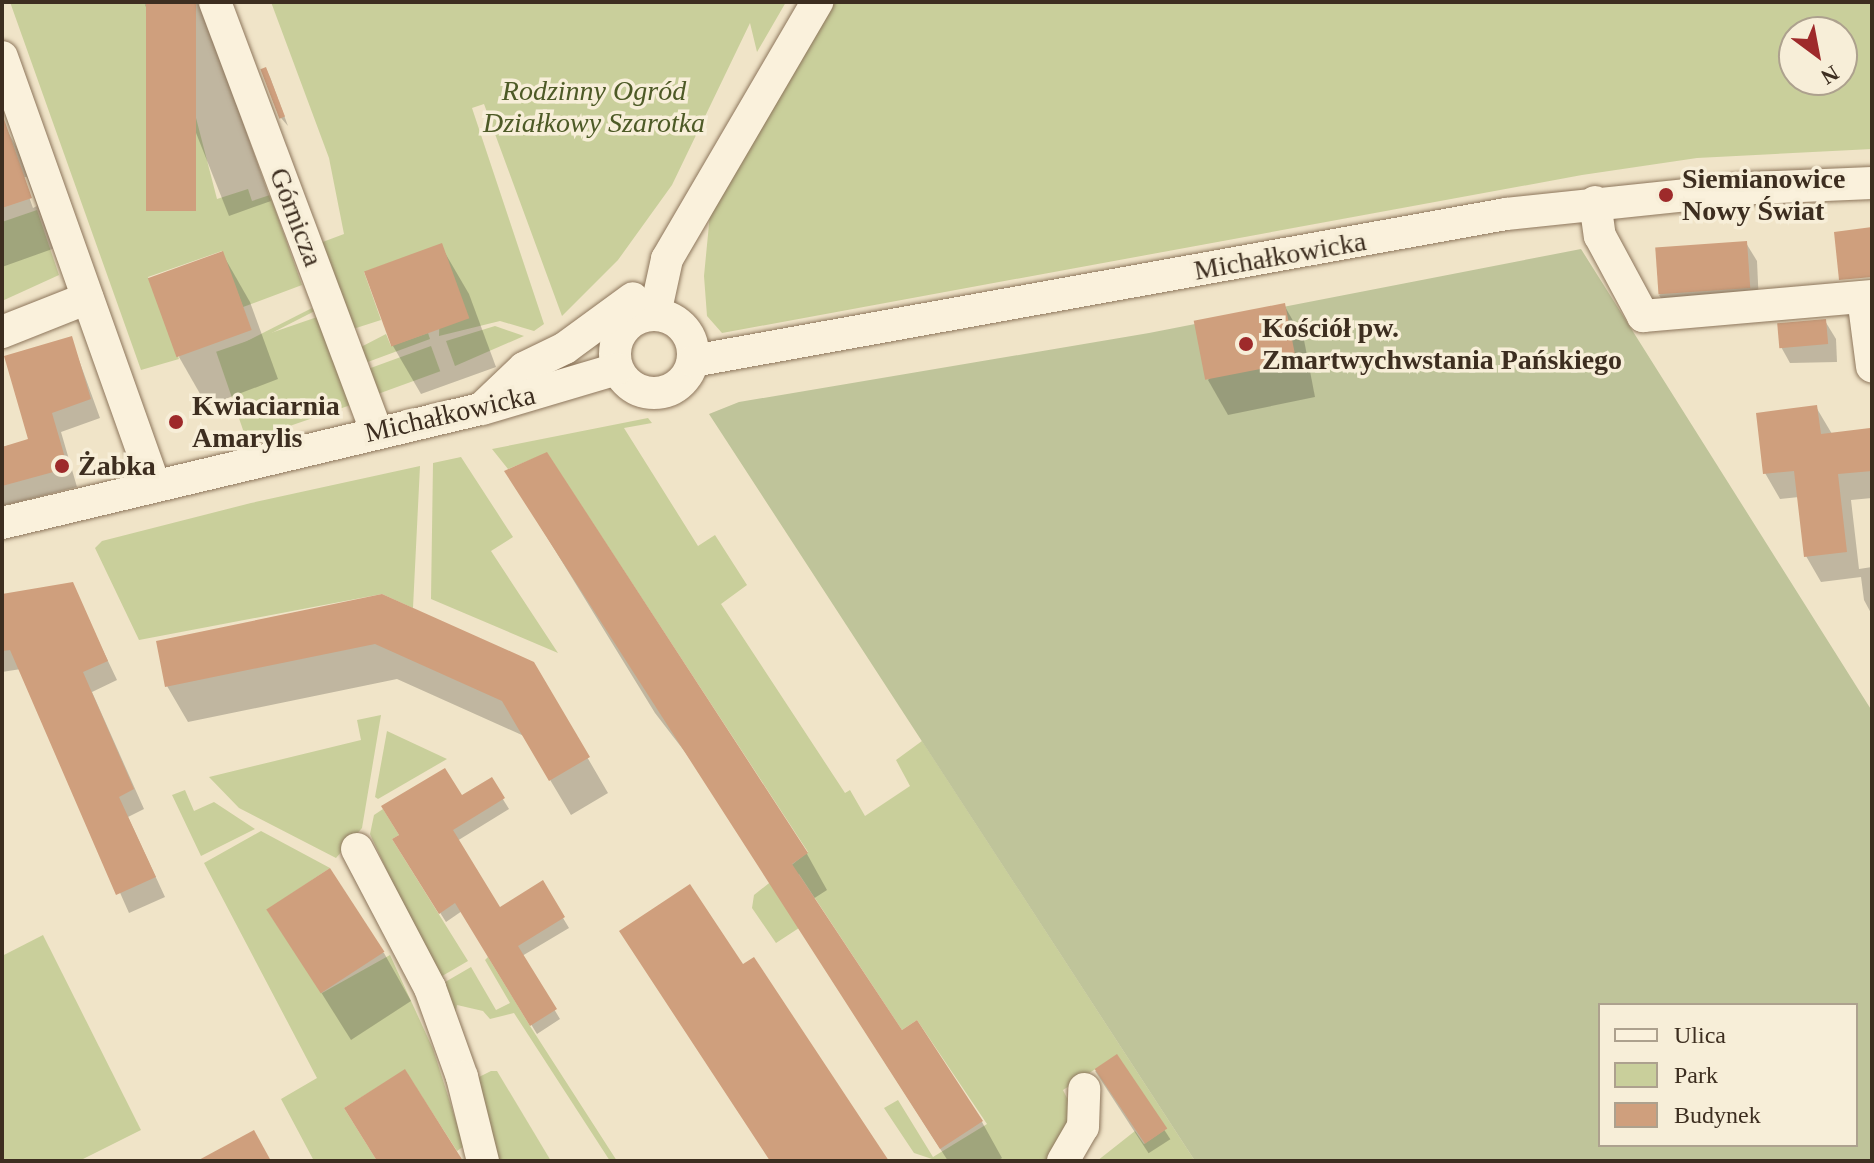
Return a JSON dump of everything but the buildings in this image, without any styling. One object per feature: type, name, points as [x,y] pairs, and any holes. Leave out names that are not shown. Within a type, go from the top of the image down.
[{"type":"street","name":"Górnicza","points":[[215,2],[376,431]]},
{"type":"street","points":[[655,314],[659,280],[817,2]]},
{"type":"street","points":[[2,57],[154,484]]},
{"type":"street","name":"Michałkowicka","points":[[693,361],[1595,202],[1872,183]]},
{"type":"street","points":[[1595,202],[1600,236],[1643,316],[1868,297],[1872,366]]},
{"type":"street","points":[[482,409],[524,368],[578,339],[659,280]]},
{"type":"street","points":[[2,332],[88,298]]},
{"type":"street","points":[[655,314],[681,325],[693,348],[693,361],[678,385],[654,393],[628,384],[617,369],[620,333],[630,323],[655,314]]},
{"type":"street","name":"Michałkowicka","points":[[2,523],[376,431],[482,409],[617,369]]},
{"type":"street","points":[[357,849],[430,988],[462,1077],[483,1161]]},
{"type":"street","points":[[1063,1161],[1083,1127],[1084,1089]]},
{"type":"green space","points":[[10,2],[144,2],[148,9],[166,2],[217,199],[248,189],[252,201],[270,195],[302,285],[243,307],[222,251],[148,277],[179,359],[141,370]]},
{"type":"green space","name":"Rodzinny Ogród Działkowy Szarotka","points":[[271,2],[786,2],[757,52],[750,23],[672,185],[618,260],[562,316],[484,104],[472,108],[544,324],[534,331],[500,321],[439,336],[442,244],[364,272],[381,320],[353,329],[320,243],[344,234],[329,158]]},
{"type":"green space","points":[[835,2],[1872,2],[1872,149],[1697,158],[1582,175],[722,333],[707,316],[704,276],[710,214]]},
{"type":"green space","points":[[37,210],[59,275],[2,301],[2,222]]},
{"type":"green space","points":[[1581,249],[1872,711],[1872,1161],[1195,1161],[709,414],[739,402],[1149,333]]},
{"type":"green space","points":[[312,308],[314,312],[226,356],[225,352]]},
{"type":"green space","points":[[323,315],[354,404],[247,441],[216,352]]},
{"type":"green space","points":[[495,326],[524,336],[455,366],[446,341]]},
{"type":"green space","points":[[428,333],[430,339],[365,363],[359,348],[386,334],[391,346]]},
{"type":"green space","points":[[431,346],[440,371],[372,396],[362,371]]},
{"type":"green space","points":[[648,418],[652,423],[624,428],[698,546],[715,535],[747,585],[721,604],[845,793],[850,790],[865,816],[910,786],[896,760],[922,741],[1195,1161],[1097,1161],[1135,1131],[1144,1144],[1166,1129],[1117,1055],[1063,1090],[1075,1114],[1054,1161],[938,1161],[914,1153],[884,1108],[898,1100],[933,1157],[987,1124],[917,1020],[902,1030],[799,874],[775,890],[799,928],[776,943],[752,908],[754,895],[808,852],[547,453],[508,469],[492,449]]},
{"type":"green space","points":[[461,457],[513,537],[491,551],[558,653],[431,599],[433,463]]},
{"type":"green space","points":[[420,466],[413,608],[382,594],[139,640],[95,548],[102,541],[251,503]]},
{"type":"green space","points":[[381,715],[362,828],[336,858],[239,808],[209,777],[361,740],[357,720]]},
{"type":"green space","points":[[387,731],[447,759],[378,799],[375,797]]},
{"type":"green space","points":[[185,790],[194,811],[214,802],[255,829],[201,856],[172,795]]},
{"type":"green space","points":[[383,809],[399,835],[392,839],[468,961],[437,979],[370,834],[374,815]]},
{"type":"green space","points":[[261,831],[330,868],[267,910],[322,993],[390,955],[433,1049],[464,1146],[457,1151],[405,1070],[344,1108],[377,1161],[314,1161],[281,1099],[317,1078],[204,863]]},
{"type":"green space","points":[[43,935],[141,1130],[79,1161],[2,1161],[2,956]]},
{"type":"green space","points":[[488,957],[617,1161],[610,1161],[514,1013],[490,1019],[483,1011],[457,1005],[455,1015],[440,985],[471,967],[496,1010],[510,1003],[485,960]]},
{"type":"green space","points":[[497,1071],[551,1161],[495,1161],[479,1077]]},
{"type":"place","name":"Siemianowice Nowy Świat","points":[[1666,195]]},
{"type":"place","name":"Kościół pw. Zmartwychwstania Pańskiego","points":[[1246,344]]},
{"type":"place","name":"Kwiaciarnia Amarylis","points":[[176,422]]},
{"type":"place","name":"Żabka","points":[[62,466]]}]
